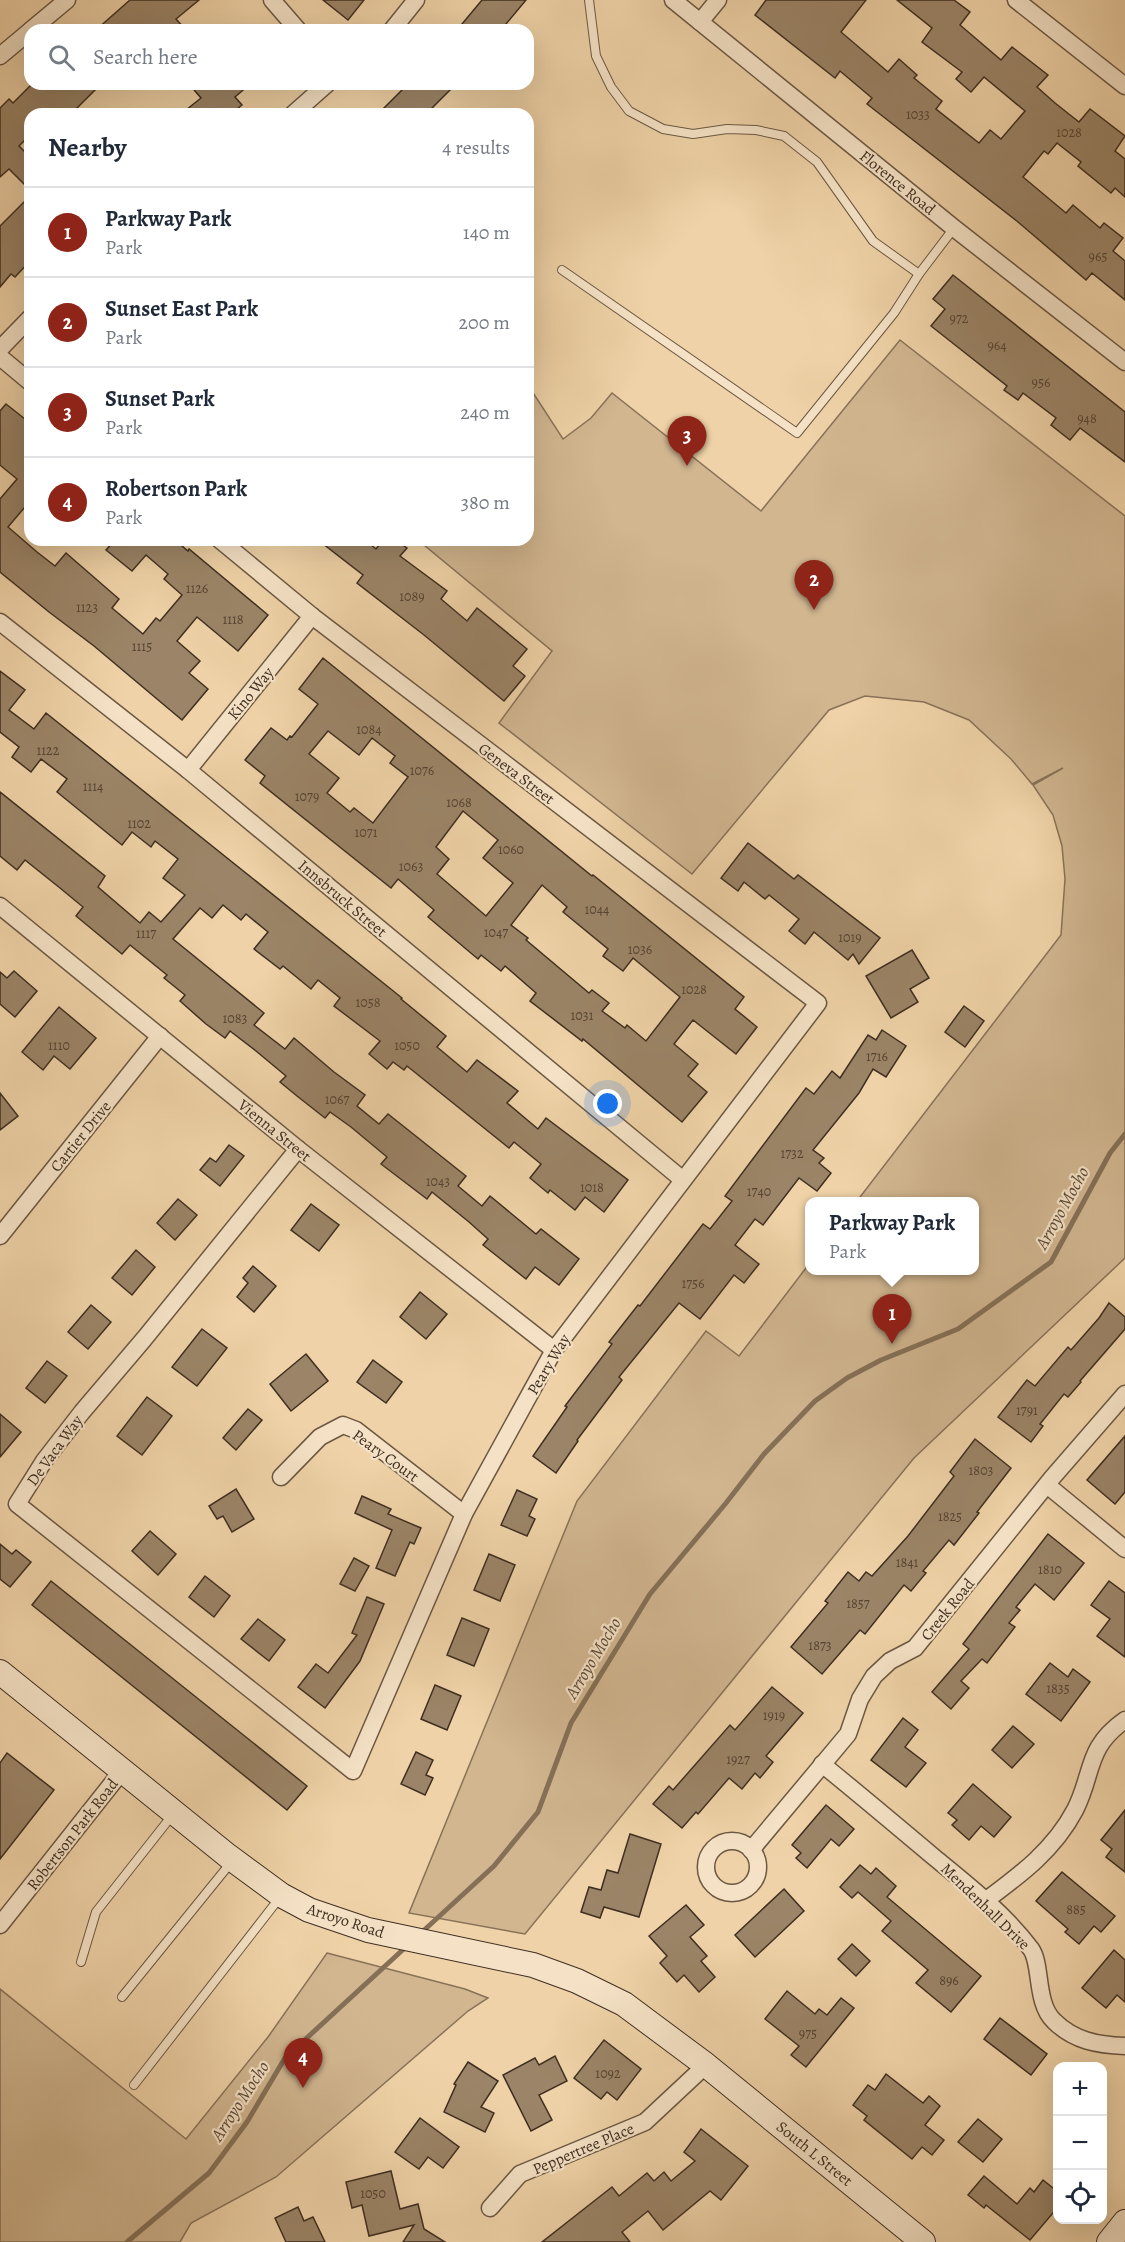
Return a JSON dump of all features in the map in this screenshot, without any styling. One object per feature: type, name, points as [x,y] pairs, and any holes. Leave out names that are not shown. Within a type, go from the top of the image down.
[{"type":"street","points":[[38,24],[67,0]]},
{"type":"street","points":[[272,0],[293,24]]},
{"type":"street","points":[[397,24],[416,0]]},
{"type":"street","name":"Florence Road","points":[[673,0],[954,228],[1125,362]]},
{"type":"street","points":[[700,22],[718,0]]},
{"type":"street","points":[[1016,0],[1125,86]]},
{"type":"street","points":[[0,56],[24,36]]},
{"type":"street","points":[[300,108],[320,90]]},
{"type":"street","points":[[0,349],[24,324]]},
{"type":"street","points":[[0,357],[24,377]]},
{"type":"street","name":"Geneva Street","points":[[227,546],[312,616],[818,1003]]},
{"type":"street","name":"Kino Way","points":[[188,770],[312,616]]},
{"type":"street","name":"Innsbruck Street","points":[[0,622],[188,770],[683,1180]]},
{"type":"street","name":"Vienna Street","points":[[0,906],[298,1149],[554,1350]]},
{"type":"street","name":"Peary Way","points":[[353,1771],[464,1514],[554,1350],[818,1003]]},
{"type":"street","name":"Cartier Drive","points":[[0,1236],[160,1036]]},
{"type":"street","name":"De Vaca Way","points":[[298,1149],[82,1412],[44,1461],[17,1504],[353,1771]]},
{"type":"street","name":"Creek Road","points":[[751,1850],[848,1734],[860,1699],[873,1676],[890,1661],[915,1648],[1047,1485],[1125,1394]]},
{"type":"street","name":"Peary Court","points":[[281,1477],[320,1437],[343,1425],[356,1430],[464,1514]]},
{"type":"street","points":[[1047,1485],[1125,1549]]},
{"type":"street","name":"Arroyo Road","points":[[0,1672],[233,1860],[281,1895],[309,1910],[368,1930],[533,1965],[577,1981],[624,2004],[706,2065]]},
{"type":"street","points":[[985,1901],[1030,1867],[1055,1840],[1075,1809],[1095,1750],[1113,1728],[1125,1720]]},
{"type":"street","name":"Mendenhall Drive","points":[[822,1764],[985,1901],[1033,1951],[1041,1996],[1051,2019],[1081,2040],[1102,2045],[1125,2046]]},
{"type":"street","name":"Robertson Park Road","points":[[0,1925],[122,1771]]},
{"type":"street","name":"Peppertree Place","points":[[490,2208],[520,2174],[645,2122],[706,2065]]},
{"type":"street","name":"South L Street","points":[[706,2065],[923,2242]]},
{"type":"street","points":[[1109,2242],[1125,2222]]},
{"type":"lane","points":[[589,1],[596,56],[611,87],[629,111],[663,129],[693,134],[736,129],[756,130],[784,136],[817,162],[873,241],[919,274]]},
{"type":"lane","points":[[562,270],[797,433],[894,313],[919,274],[954,228]]},
{"type":"lane","points":[[81,1962],[96,1912],[174,1813]]},
{"type":"lane","points":[[122,1997],[233,1860]]},
{"type":"lane","points":[[134,2085],[281,1895]]},
{"type":"shaded area","points":[[900,340],[1125,516],[1125,1258],[914,1458],[525,1934],[409,1913],[577,1501],[706,1331],[739,1356],[805,1269],[805,1275],[979,1275],[979,1197],[860,1197],[1061,935],[1065,879],[1062,846],[1053,815],[1033,785],[1063,768],[1032,784],[1011,759],[969,720],[924,702],[865,696],[829,710],[692,874],[499,723],[552,651],[425,546],[534,546],[534,394],[563,439],[591,418],[612,393],[761,511]]},
{"type":"shaded area","points":[[327,1953],[465,1989],[488,1998],[468,2011],[276,2177],[191,2223],[180,2242],[0,2242],[0,1989],[186,2139],[268,2037]]},
{"type":"building","points":[[130,0],[199,0],[176,19],[181,24],[103,24]]},
{"type":"building","points":[[323,0],[364,0],[348,20]]},
{"type":"building","points":[[482,0],[526,0],[506,24],[462,24]]},
{"type":"building","points":[[766,0],[866,0],[841,32],[888,72],[899,59],[917,75],[914,78],[942,101],[936,109],[979,143],[990,130],[1001,139],[1025,111],[984,77],[971,92],[956,79],[962,72],[922,42],[932,28],[897,0],[954,0],[970,12],[960,25],[1001,60],[1012,47],[1048,75],[1037,87],[1055,103],[1079,122],[1090,109],[1125,136],[1115,151],[1125,159],[1125,197],[1115,188],[1111,193],[1078,166],[1081,162],[1057,143],[1048,154],[1044,151],[1023,177],[1066,213],[1073,205],[1100,228],[1104,223],[1123,238],[1113,251],[1125,261],[1125,300],[1092,273],[1086,280],[1018,222],[867,104],[872,98],[840,71],[835,78],[755,15]]},
{"type":"building","points":[[26,90],[95,90],[77,108],[24,108],[24,141],[19,146],[24,151],[24,184],[9,169],[0,177],[0,108],[9,99],[13,103]]},
{"type":"building","points":[[194,90],[243,90],[235,97],[242,105],[238,108],[188,108],[201,98]]},
{"type":"building","points":[[402,90],[450,90],[432,108],[384,108]]},
{"type":"building","points":[[24,202],[24,267],[15,277],[11,274],[0,287],[0,226]]},
{"type":"building","points":[[953,275],[1125,412],[1125,462],[1080,428],[1070,440],[1051,425],[1056,418],[1023,393],[1018,400],[1004,390],[1007,386],[931,326],[945,309],[933,299]]},
{"type":"building","points":[[6,404],[24,418],[24,508],[8,527],[24,541],[24,546],[30,546],[55,566],[66,553],[119,599],[112,608],[143,634],[156,618],[160,621],[182,595],[164,579],[168,574],[146,555],[132,571],[106,550],[110,546],[182,546],[188,551],[189,549],[268,615],[238,651],[197,617],[177,641],[200,661],[189,673],[208,689],[182,720],[94,646],[0,572],[0,499],[17,479],[0,465],[0,411]]},
{"type":"building","points":[[326,546],[372,546],[376,549],[378,546],[404,546],[407,548],[400,556],[447,591],[441,599],[467,621],[477,608],[527,649],[513,666],[525,676],[504,701],[357,583],[363,575]]},
{"type":"building","points":[[323,658],[744,997],[735,1009],[757,1027],[736,1054],[693,1020],[674,1044],[698,1064],[688,1076],[707,1092],[682,1122],[583,1039],[582,1041],[530,1001],[536,993],[505,966],[501,971],[481,955],[478,959],[428,917],[434,910],[398,879],[391,888],[260,783],[265,776],[245,760],[271,728],[287,740],[290,736],[292,737],[318,704],[299,689]],"holes":[[[328,731],[359,755],[372,738],[395,756],[390,763],[408,777],[373,823],[354,808],[350,812],[327,793],[339,778],[309,754]],[[463,811],[498,840],[483,858],[513,883],[486,916],[437,874],[449,859],[436,847]],[[542,885],[567,907],[563,912],[608,949],[603,956],[623,971],[633,958],[680,997],[646,1041],[627,1025],[625,1028],[602,1011],[609,1003],[592,990],[589,993],[511,925]]]},
{"type":"building","points":[[0,671],[25,690],[9,710],[34,729],[46,713],[402,998],[446,1036],[437,1047],[467,1072],[477,1060],[518,1091],[507,1103],[538,1129],[546,1118],[628,1180],[604,1212],[585,1197],[575,1210],[550,1190],[548,1193],[530,1178],[541,1164],[514,1142],[509,1148],[407,1066],[404,1070],[393,1062],[387,1069],[369,1054],[380,1041],[334,1006],[340,998],[318,980],[311,989],[283,966],[280,969],[254,949],[268,932],[246,914],[241,920],[223,905],[212,918],[200,908],[173,939],[264,1013],[254,1025],[285,1049],[294,1038],[365,1095],[357,1106],[379,1124],[388,1114],[466,1176],[458,1186],[482,1206],[490,1196],[536,1234],[541,1229],[579,1259],[559,1285],[535,1267],[526,1279],[483,1245],[488,1239],[432,1192],[427,1199],[381,1164],[387,1157],[351,1127],[330,1112],[325,1118],[280,1082],[286,1076],[256,1051],[230,1031],[225,1038],[206,1024],[180,1001],[185,995],[164,978],[167,975],[130,945],[122,954],[76,916],[83,907],[60,888],[25,860],[17,870],[0,856],[0,792],[105,876],[98,887],[140,923],[149,912],[161,922],[185,895],[163,878],[178,859],[155,841],[151,847],[132,832],[122,845],[57,792],[67,779],[41,759],[31,772],[12,757],[19,747],[0,732]]},
{"type":"building","points":[[748,843],[794,879],[798,875],[880,938],[859,964],[853,954],[848,960],[814,932],[805,944],[789,931],[799,919],[769,895],[765,899],[744,882],[738,891],[721,878]]},
{"type":"building","points":[[912,950],[929,978],[910,989],[918,1002],[891,1018],[866,976]]},
{"type":"building","points":[[14,971],[37,991],[15,1017],[0,1004],[0,972],[7,978]]},
{"type":"building","points":[[964,1006],[984,1021],[965,1047],[945,1032]]},
{"type":"building","points":[[59,1007],[96,1038],[70,1069],[54,1056],[43,1070],[22,1052]]},
{"type":"building","points":[[882,1030],[906,1046],[886,1077],[873,1069],[859,1093],[813,1150],[824,1158],[819,1163],[831,1173],[817,1191],[799,1178],[763,1225],[755,1219],[735,1245],[759,1264],[744,1283],[734,1275],[700,1319],[679,1303],[619,1377],[622,1380],[577,1440],[556,1473],[533,1456],[567,1407],[565,1406],[612,1344],[609,1342],[638,1305],[640,1306],[703,1224],[710,1229],[732,1201],[725,1196],[806,1088],[814,1094],[832,1071],[840,1078],[868,1035],[876,1040]]},
{"type":"building","points":[[0,1093],[18,1116],[0,1130]]},
{"type":"building","points":[[229,1145],[244,1156],[220,1186],[200,1170],[210,1158],[216,1162]]},
{"type":"building","points":[[178,1199],[197,1215],[175,1240],[157,1223]]},
{"type":"building","points":[[311,1204],[339,1225],[319,1251],[291,1230]]},
{"type":"building","points":[[136,1250],[155,1267],[132,1295],[112,1278]]},
{"type":"building","points":[[253,1266],[276,1286],[254,1312],[237,1297],[248,1283],[243,1278]]},
{"type":"building","points":[[420,1292],[447,1314],[426,1339],[400,1317]]},
{"type":"building","points":[[1109,1303],[1125,1317],[1125,1329],[1068,1397],[1064,1394],[1040,1424],[1043,1426],[1031,1442],[998,1417],[1027,1380],[1035,1386],[1068,1347],[1071,1350]]},
{"type":"building","points":[[91,1305],[111,1322],[88,1349],[68,1332]]},
{"type":"building","points":[[202,1329],[227,1348],[197,1386],[172,1367]]},
{"type":"building","points":[[306,1354],[328,1381],[291,1411],[270,1384]]},
{"type":"building","points":[[373,1360],[402,1382],[386,1403],[357,1382]]},
{"type":"building","points":[[47,1361],[67,1376],[45,1403],[26,1388]]},
{"type":"building","points":[[147,1397],[172,1416],[142,1455],[117,1436]]},
{"type":"building","points":[[248,1409],[262,1420],[236,1450],[223,1438]]},
{"type":"building","points":[[0,1414],[21,1432],[0,1457]]},
{"type":"building","points":[[1125,1436],[1125,1492],[1115,1504],[1087,1480]]},
{"type":"building","points":[[975,1439],[1011,1468],[954,1545],[949,1540],[923,1571],[926,1573],[911,1591],[904,1585],[865,1634],[860,1630],[822,1674],[791,1647],[828,1603],[825,1601],[848,1572],[859,1581],[866,1572],[872,1576],[908,1536],[954,1476],[950,1472]]},
{"type":"building","points":[[236,1489],[254,1519],[232,1532],[223,1516],[217,1519],[209,1506]]},
{"type":"building","points":[[517,1490],[537,1499],[529,1516],[535,1519],[527,1536],[501,1525]]},
{"type":"building","points":[[362,1496],[391,1509],[388,1514],[421,1528],[414,1544],[410,1542],[395,1576],[376,1568],[392,1530],[355,1513]]},
{"type":"building","points":[[150,1531],[176,1554],[158,1575],[132,1551]]},
{"type":"building","points":[[1048,1534],[1084,1563],[1054,1600],[1035,1584],[1016,1607],[1020,1610],[1009,1623],[1015,1627],[987,1663],[982,1659],[961,1681],[969,1688],[951,1709],[932,1692],[969,1649],[963,1644]]},
{"type":"building","points":[[0,1544],[12,1554],[16,1550],[31,1562],[10,1587],[0,1579]]},
{"type":"building","points":[[489,1554],[515,1565],[500,1601],[474,1590]]},
{"type":"building","points":[[354,1558],[369,1566],[355,1591],[340,1584]]},
{"type":"building","points":[[205,1576],[230,1596],[214,1617],[189,1597]]},
{"type":"building","points":[[51,1581],[307,1786],[287,1810],[32,1605]]},
{"type":"building","points":[[1109,1581],[1125,1593],[1125,1657],[1097,1636],[1110,1619],[1091,1605]]},
{"type":"building","points":[[367,1597],[384,1604],[360,1661],[325,1708],[298,1687],[316,1664],[328,1673],[357,1635],[352,1633]]},
{"type":"building","points":[[462,1618],[489,1629],[474,1666],[447,1655]]},
{"type":"building","points":[[258,1619],[285,1640],[269,1661],[241,1639]]},
{"type":"building","points":[[1050,1663],[1068,1677],[1073,1669],[1090,1682],[1061,1721],[1026,1694]]},
{"type":"building","points":[[435,1685],[461,1696],[447,1730],[421,1719]]},
{"type":"building","points":[[772,1687],[803,1713],[766,1756],[773,1762],[760,1778],[755,1773],[742,1789],[729,1778],[698,1814],[696,1812],[682,1828],[653,1804],[669,1786],[673,1790],[730,1725],[735,1730]]},
{"type":"building","points":[[903,1718],[918,1730],[905,1747],[926,1763],[906,1787],[871,1760]]},
{"type":"building","points":[[1013,1726],[1034,1744],[1012,1768],[992,1750]]},
{"type":"building","points":[[416,1752],[433,1760],[426,1775],[433,1778],[425,1795],[401,1784]]},
{"type":"building","points":[[7,1753],[54,1790],[0,1859],[0,1763]]},
{"type":"building","points":[[973,1784],[1011,1817],[994,1837],[981,1826],[969,1840],[952,1825],[957,1820],[948,1813]]},
{"type":"building","points":[[826,1805],[854,1829],[839,1846],[831,1839],[807,1868],[796,1858],[801,1853],[792,1845]]},
{"type":"building","points":[[1125,1810],[1125,1872],[1106,1857],[1112,1849],[1101,1840]]},
{"type":"building","points":[[630,1834],[661,1844],[639,1917],[604,1907],[600,1918],[581,1912],[589,1887],[601,1890],[607,1870],[618,1873]]},
{"type":"building","points":[[860,1865],[871,1874],[876,1868],[896,1886],[887,1897],[981,1976],[951,2012],[916,1983],[928,1970],[882,1931],[891,1921],[858,1892],[852,1898],[840,1887]]},
{"type":"building","points":[[1062,1872],[1115,1916],[1101,1932],[1094,1926],[1079,1944],[1065,1932],[1068,1929],[1036,1901]]},
{"type":"building","points":[[784,1889],[804,1911],[755,1957],[735,1935]]},
{"type":"building","points":[[686,1905],[704,1925],[690,1937],[707,1956],[701,1961],[715,1977],[699,1992],[684,1975],[677,1982],[660,1963],[667,1956],[649,1936]]},
{"type":"building","points":[[852,1944],[870,1961],[856,1976],[838,1959]]},
{"type":"building","points":[[1114,1950],[1125,1960],[1125,2002],[1117,1995],[1106,2008],[1082,1988]]},
{"type":"building","points":[[787,1991],[815,2014],[819,2009],[827,2015],[841,1998],[854,2008],[806,2067],[791,2055],[799,2046],[765,2019]]},
{"type":"building","points":[[1000,2018],[1047,2054],[1031,2075],[984,2039]]},
{"type":"building","points":[[604,2040],[641,2069],[617,2100],[607,2092],[601,2099],[574,2078]]},
{"type":"building","points":[[555,2056],[567,2081],[539,2095],[552,2120],[531,2131],[503,2075],[535,2058],[539,2065]]},
{"type":"building","points":[[468,2062],[498,2081],[481,2107],[494,2113],[485,2132],[444,2112],[456,2085],[454,2084]]},
{"type":"building","points":[[886,2074],[923,2103],[929,2096],[940,2106],[925,2125],[944,2140],[932,2155],[922,2147],[912,2159],[864,2120],[867,2116],[853,2105],[868,2085],[875,2090]]},
{"type":"building","points":[[420,2118],[459,2147],[443,2168],[428,2157],[419,2169],[395,2152]]},
{"type":"building","points":[[978,2119],[1002,2139],[983,2162],[958,2142]]},
{"type":"building","points":[[701,2129],[748,2166],[721,2200],[710,2191],[663,2230],[648,2211],[622,2232],[630,2242],[542,2242],[612,2187],[619,2196],[647,2173],[654,2181],[664,2172],[671,2181],[695,2161],[684,2152]]},
{"type":"building","points":[[391,2171],[400,2209],[418,2204],[424,2229],[445,2242],[403,2242],[414,2225],[369,2236],[362,2205],[352,2208],[346,2182]]},
{"type":"building","points":[[984,2176],[1017,2204],[1030,2188],[1034,2192],[1043,2180],[1053,2188],[1053,2213],[1030,2240],[986,2205],[984,2208],[968,2195]]},
{"type":"building","points":[[298,2207],[304,2221],[313,2217],[325,2242],[286,2242],[275,2218]]},
{"type":"waterway","name":"Arroyo Mocho","points":[[421,1933],[494,1866],[538,1812],[571,1723],[650,1594],[764,1454],[815,1401],[847,1378],[881,1360],[958,1329],[1051,1262],[1110,1153],[1125,1134]]},
{"type":"waterway","name":"Arroyo Mocho","points":[[127,2242],[209,2173],[247,2122],[285,2058],[408,1945]]},
{"type":"place","name":"Sunset Park","points":[[687,466]]},
{"type":"place","name":"Sunset East Park","points":[[814,610]]},
{"type":"place","name":"Parkway Park","points":[[892,1344]]},
{"type":"place","name":"Robertson Park","points":[[303,2088]]}]
